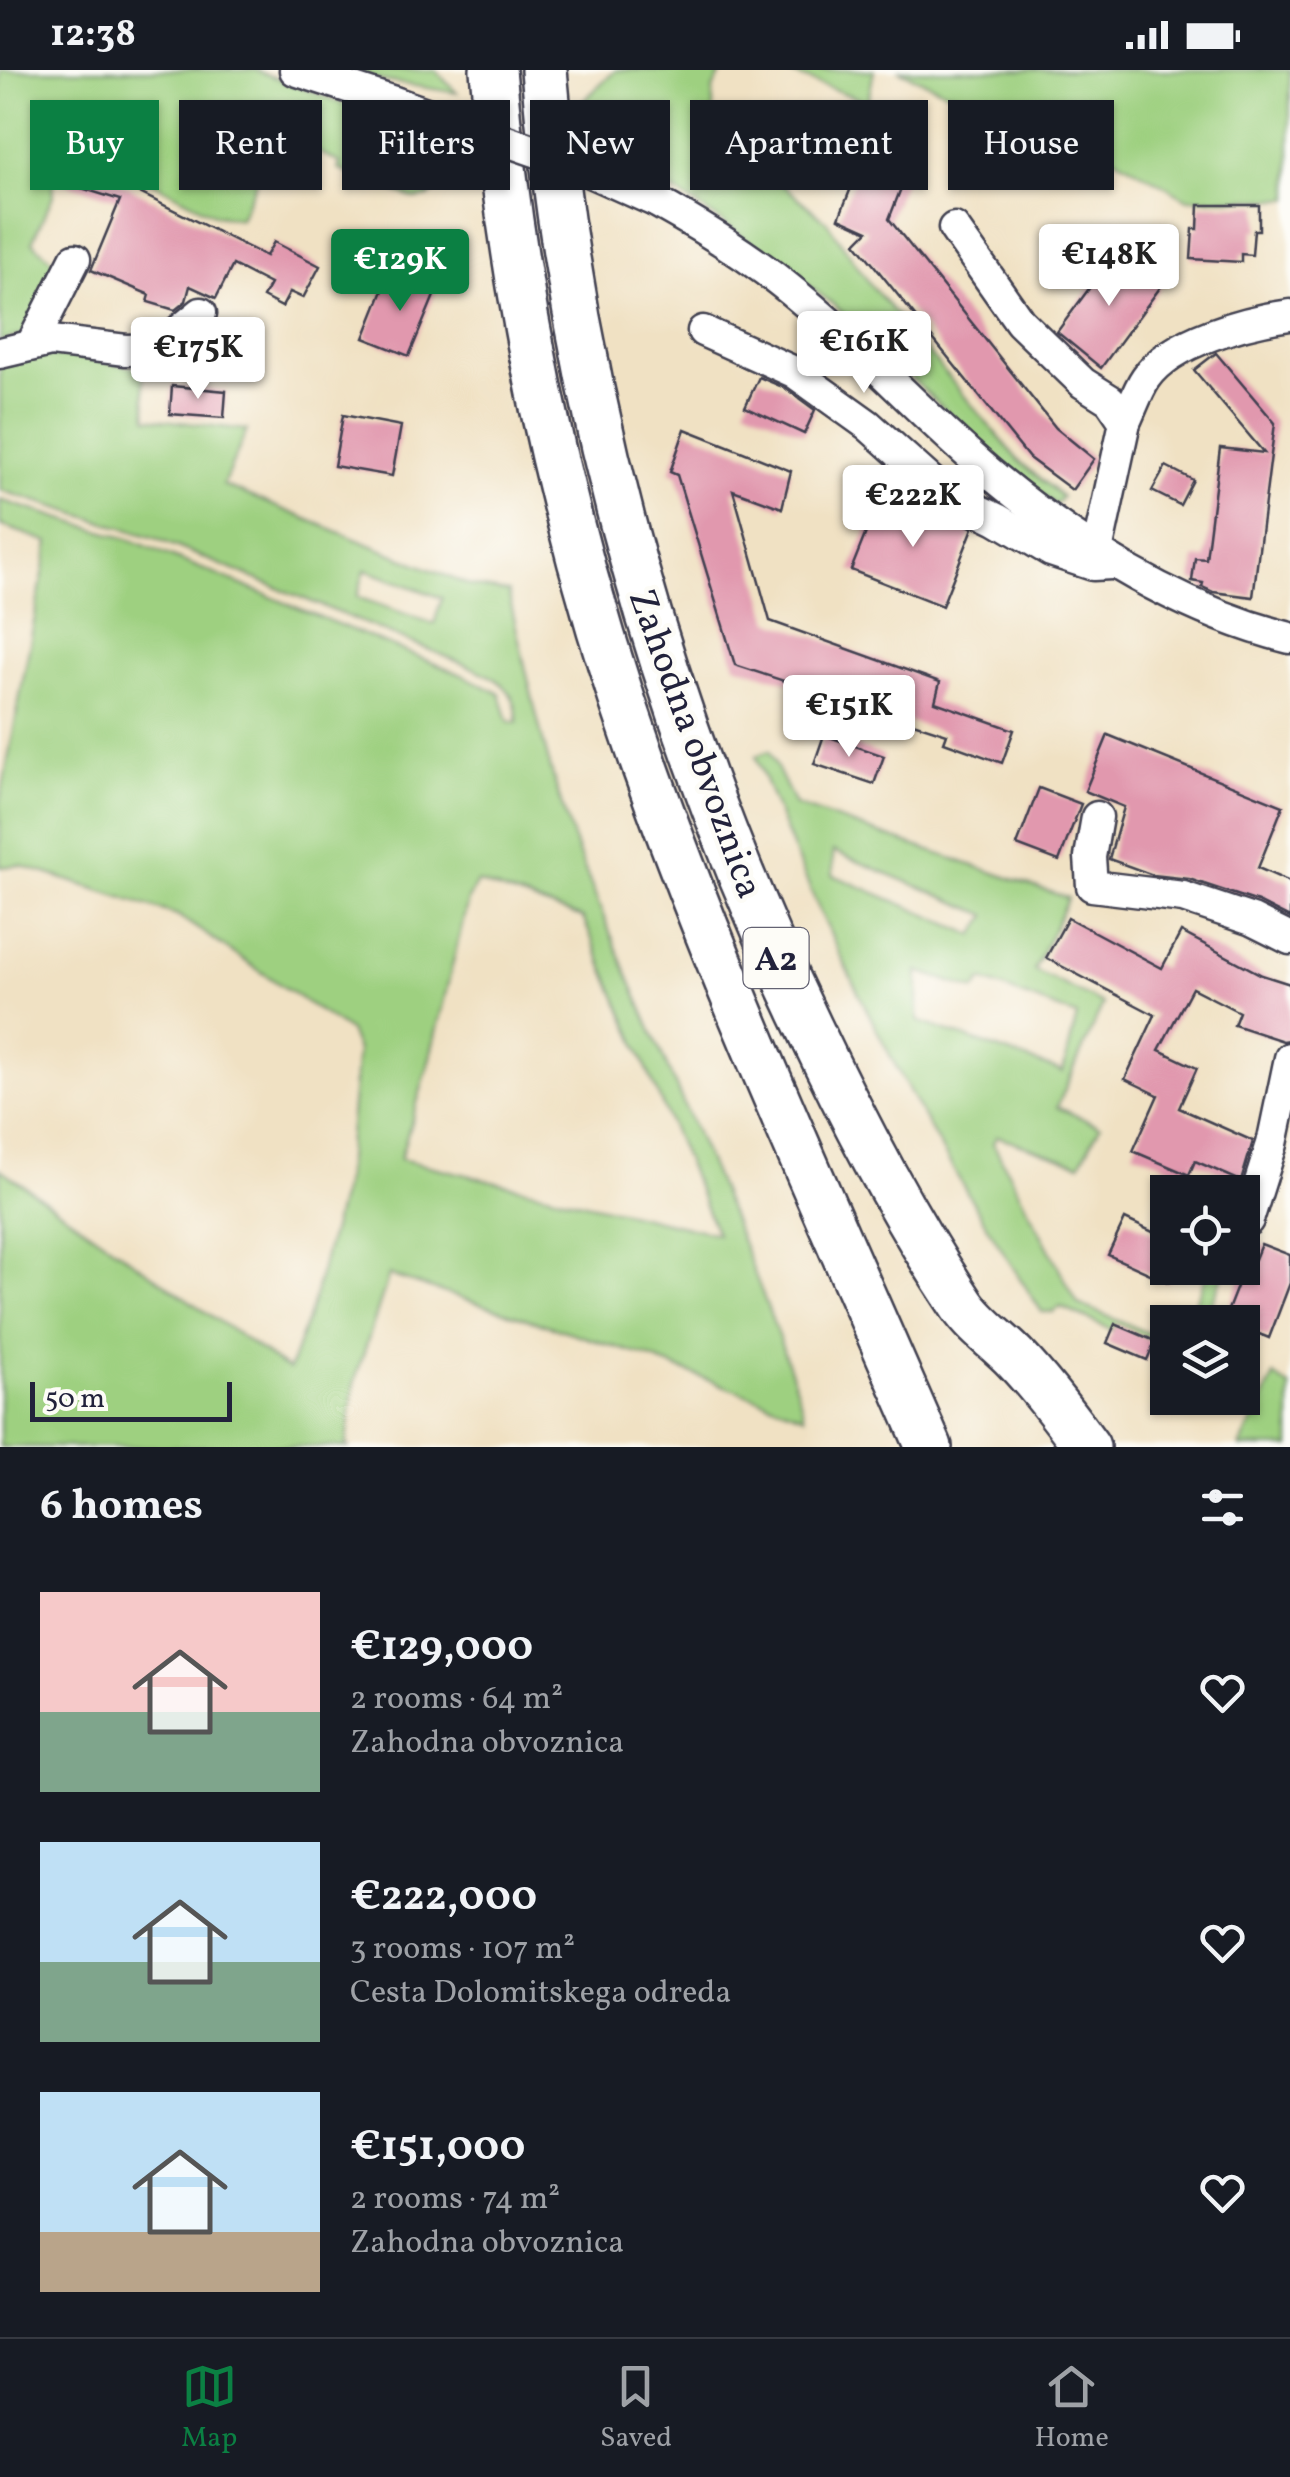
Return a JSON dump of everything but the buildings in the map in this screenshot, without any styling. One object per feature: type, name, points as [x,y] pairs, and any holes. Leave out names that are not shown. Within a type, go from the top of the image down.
[{"type":"highway","name":"Zahodna obvoznica","points":[[493,70],[508,207],[532,349],[563,494],[601,632],[646,771],[698,906],[929,1447]]},
{"type":"highway","name":"Zahodna obvoznica","points":[[544,70],[562,228],[584,353],[616,494],[660,651],[721,824],[792,992],[856,1122],[965,1310],[1026,1370],[1087,1447]]},
{"type":"highway","points":[[848,1260],[863,1340],[894,1447]]},
{"type":"highway","points":[[965,1310],[1056,1447]]},
{"type":"street","points":[[295,70],[570,163],[655,201],[711,233],[782,283],[843,334],[998,480],[1107,557],[1202,608],[1290,638]]},
{"type":"street","points":[[954,228],[1020,322],[1083,383],[1110,400],[1125,422]]},
{"type":"street","points":[[32,344],[75,259]]},
{"type":"street","points":[[0,353],[51,341],[126,350],[157,349],[201,313]]},
{"type":"street","points":[[1107,557],[1125,422],[1147,376],[1186,345],[1290,315]]},
{"type":"street","points":[[704,331],[794,372],[868,425],[945,494],[997,518],[1051,552],[1093,565],[1107,557]]},
{"type":"street","points":[[1097,817],[1090,857],[1092,886],[1184,898],[1252,920],[1290,939]]},
{"type":"street","points":[[1260,1182],[1290,1058]]},
{"type":"green space","points":[[0,70],[255,70],[342,103],[342,171],[338,169],[340,163],[322,154],[322,100],[179,100],[179,190],[253,190],[240,219],[216,215],[159,185],[159,100],[30,100],[30,190],[53,190],[53,196],[32,242],[57,264],[30,332],[0,342]]},
{"type":"green space","points":[[350,70],[435,70],[457,93],[378,80]]},
{"type":"green space","points":[[616,70],[723,70],[713,89],[713,100],[690,100],[690,190],[789,190],[827,222],[870,284],[1019,461],[1062,497],[1055,505],[1002,464],[833,304],[727,225],[670,188],[670,100],[584,100]]},
{"type":"green space","points":[[787,70],[874,70],[868,100]]},
{"type":"green space","points":[[898,70],[1290,70],[1290,199],[1188,199],[1114,157],[1114,100],[980,100],[945,91]]},
{"type":"green space","points":[[392,190],[436,190],[428,197],[415,199]]},
{"type":"green space","points":[[27,356],[73,356],[142,369],[147,418],[247,430],[223,485],[471,586],[508,592],[545,749],[574,841],[753,1270],[805,1416],[647,1357],[389,1275],[355,1380],[346,1445],[350,1447],[0,1447],[0,1169],[289,1370],[312,1305],[345,1179],[357,1051],[349,1031],[177,915],[20,865],[0,867],[0,802],[49,542],[0,525],[0,500],[131,540],[460,674],[500,694],[508,721],[517,723],[516,709],[506,688],[476,669],[155,538],[0,490],[0,363]],"holes":[[[365,570],[442,598],[434,624],[357,597]],[[477,882],[583,918],[717,1234],[400,1159],[427,1070],[468,900]]]},
{"type":"green space","points":[[769,751],[795,805],[1068,898],[1034,970],[1103,1004],[1057,1107],[1100,1126],[1080,1164],[997,1136],[993,1143],[1078,1304],[1150,1334],[1150,1347],[1061,1307],[1042,1312],[959,1179],[883,1042],[785,829],[756,756]],"holes":[[[833,851],[987,915],[974,935],[833,875]],[[918,971],[975,990],[982,980],[1077,1016],[1063,1072],[918,1021]]]},
{"type":"green space","points":[[1202,1285],[1219,1285],[1211,1305],[1194,1305]]},
{"type":"green space","points":[[1274,1376],[1290,1387],[1290,1447],[1240,1447],[1255,1415],[1260,1415],[1260,1405]]}]
